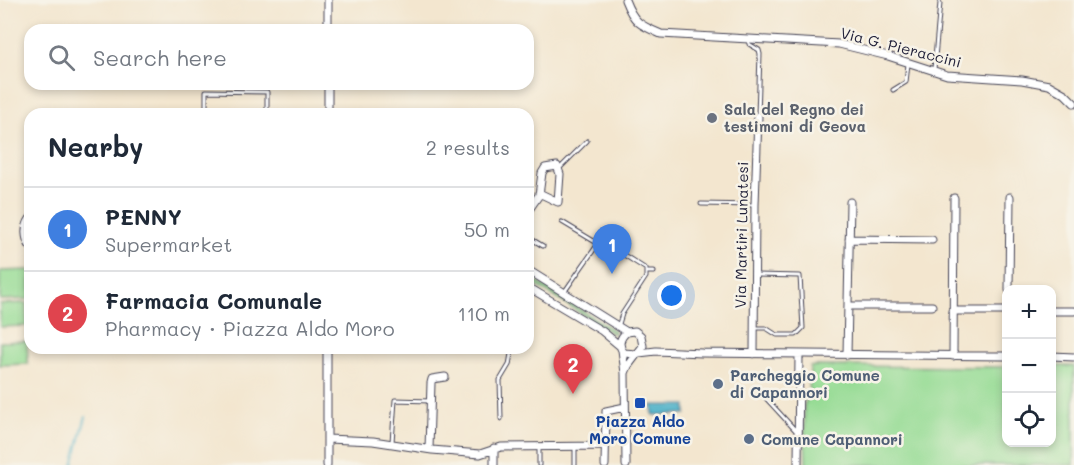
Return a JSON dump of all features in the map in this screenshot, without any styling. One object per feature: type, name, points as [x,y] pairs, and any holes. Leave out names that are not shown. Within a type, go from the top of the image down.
[{"type":"street","points":[[328,0],[328,24]]},
{"type":"street","name":"Via G. Pieraccini","points":[[626,0],[632,17],[641,26],[661,34],[839,44],[948,75],[1022,80],[1049,86],[1065,94],[1074,103]]},
{"type":"street","points":[[328,90],[328,108]]},
{"type":"street","name":"Via Martiri Lunatesi","points":[[754,354],[754,205],[758,116]]},
{"type":"street","points":[[534,201],[539,193],[545,168],[557,166],[559,169],[558,202],[539,193]]},
{"type":"street","points":[[1009,285],[1010,197]]},
{"type":"street","points":[[953,356],[954,198]]},
{"type":"street","points":[[847,355],[850,202]]},
{"type":"street","points":[[849,239],[932,240]]},
{"type":"street","points":[[534,274],[618,327],[627,332],[635,331],[643,339],[666,351]]},
{"type":"street","points":[[534,291],[602,331],[628,355],[666,351],[1002,356]]},
{"type":"street","points":[[849,306],[932,306]]},
{"type":"street","points":[[952,311],[1002,311]]},
{"type":"street","points":[[1056,311],[1074,311]]},
{"type":"street","points":[[626,465],[625,373],[621,338],[627,332]]},
{"type":"street","points":[[625,373],[627,366],[643,346],[643,339]]},
{"type":"street","points":[[327,354],[327,465]]},
{"type":"street","points":[[798,465],[799,354]]},
{"type":"street","points":[[1056,356],[1074,357]]},
{"type":"street","points":[[429,449],[432,379],[445,377]]},
{"type":"street","points":[[605,465],[606,411],[625,407]]},
{"type":"street","points":[[327,439],[391,443],[480,454],[494,448],[605,446]]},
{"type":"street","points":[[494,448],[494,465]]},
{"type":"lane","points":[[934,71],[940,3]]},
{"type":"lane","points":[[748,40],[748,44],[759,50],[760,54],[758,116]]},
{"type":"lane","points":[[893,90],[906,82],[908,62]]},
{"type":"lane","points":[[207,108],[206,92],[267,93],[267,108]]},
{"type":"lane","points":[[559,169],[587,141]]},
{"type":"lane","points":[[701,204],[754,205]]},
{"type":"lane","points":[[562,222],[597,243]]},
{"type":"lane","points":[[534,241],[543,246]]},
{"type":"lane","points":[[564,293],[597,243],[602,241],[646,269],[647,272]]},
{"type":"lane","points":[[647,272],[654,272]]},
{"type":"lane","points":[[618,327],[622,314],[647,272]]},
{"type":"lane","points":[[753,328],[766,328],[777,335],[796,335],[803,328],[800,276],[754,275]]},
{"type":"lane","points":[[501,418],[500,380],[509,365],[511,354]]},
{"type":"lane","points":[[762,394],[798,433]]},
{"type":"lane","points":[[391,443],[395,400],[431,401]]},
{"type":"lane","points":[[539,448],[539,465]]},
{"type":"lane","points":[[575,448],[575,465]]},
{"type":"green space","points":[[24,270],[24,299],[0,300],[0,271]]},
{"type":"green space","points":[[536,281],[615,331],[613,334],[534,284]]},
{"type":"green space","points":[[24,303],[24,326],[0,327],[0,304]]},
{"type":"green space","points":[[24,341],[24,354],[28,354],[28,364],[0,365],[0,342]]},
{"type":"green space","points":[[1056,366],[1074,366],[1074,465],[806,465],[804,405],[809,395],[810,367],[1002,367],[1002,447],[1056,447]]},
{"type":"water","points":[[652,405],[686,405],[686,414],[653,415]]},
{"type":"waterway","points":[[73,465],[86,416]]},
{"type":"place","name":"Sala del Regno dei testimoni di Geova","points":[[712,118]]},
{"type":"place","name":"PENNY","points":[[612,274]]},
{"type":"place","name":"Parcheggio Comune di Capannori","points":[[718,384]]},
{"type":"place","name":"Farmacia Comunale","points":[[573,394]]},
{"type":"place","name":"Piazza Aldo Moro Comune","points":[[640,403]]},
{"type":"place","name":"Comune Capannori","points":[[749,439]]}]
